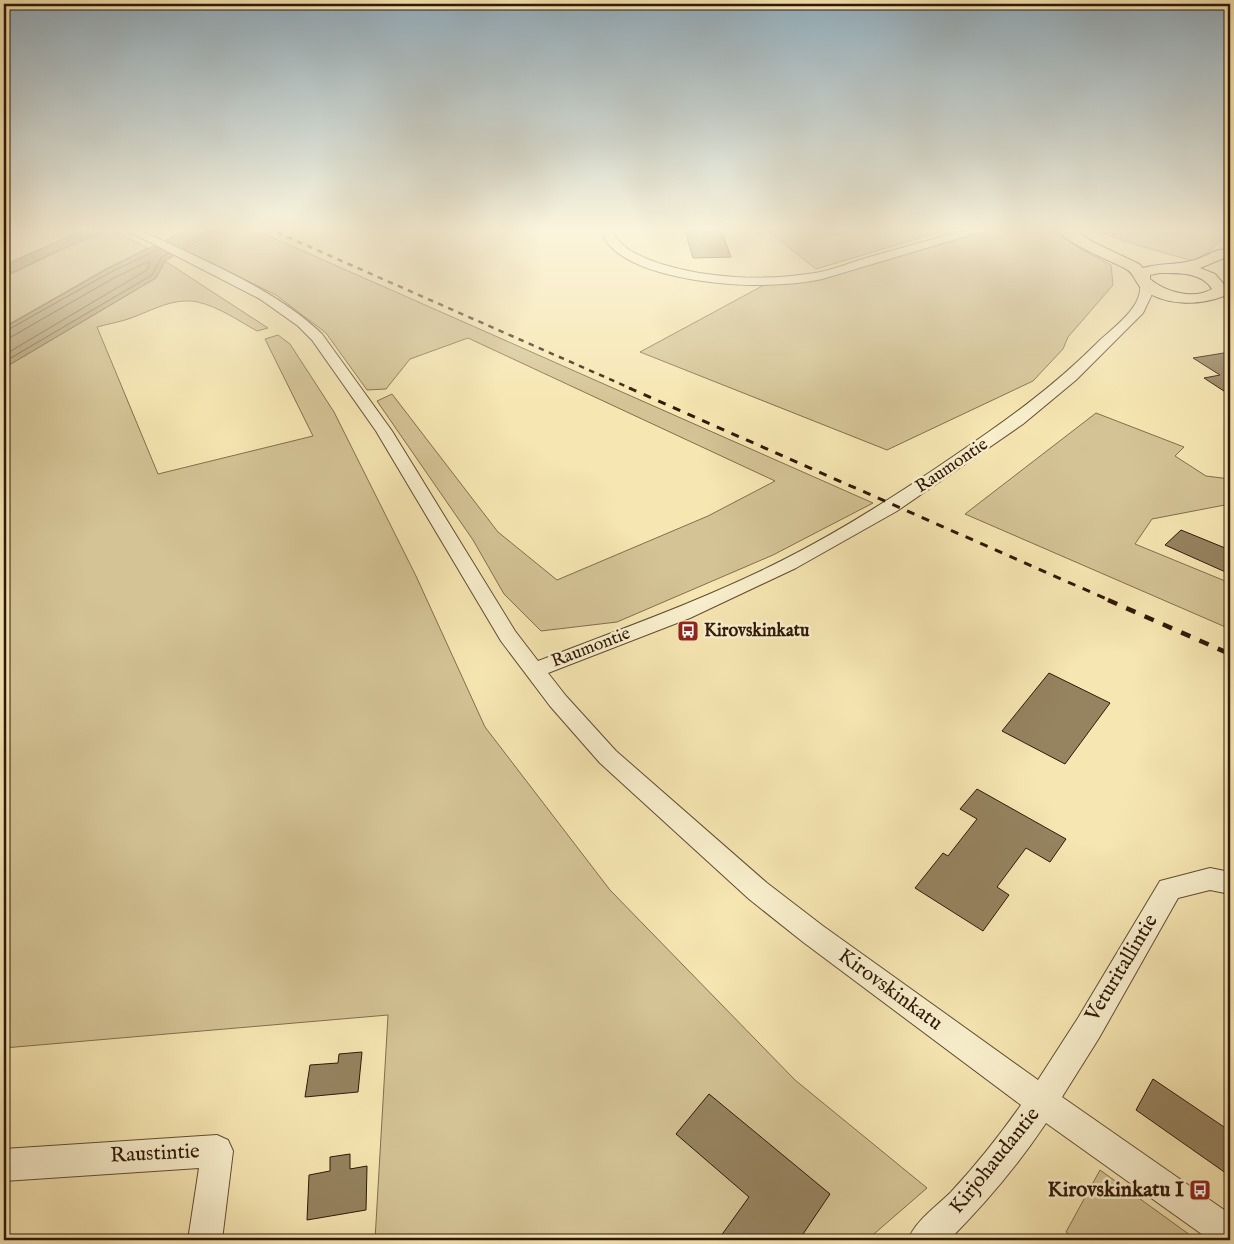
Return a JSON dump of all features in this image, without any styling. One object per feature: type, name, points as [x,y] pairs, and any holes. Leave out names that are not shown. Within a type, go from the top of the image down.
[{"type":"main road","points":[[1154,286],[1165,293],[1197,298],[1230,299]]},
{"type":"main road","points":[[1197,298],[1218,293],[1220,286]]},
{"type":"street","name":"Raumontie","points":[[245,286],[265,296],[303,323],[317,337],[373,414],[508,636],[535,670],[683,613],[789,564],[891,507],[1017,421],[1071,377],[1138,310],[1147,292],[1146,286]]},
{"type":"street","name":"Raumontie","points":[[1138,310],[1169,298],[1197,298]]},
{"type":"street","name":"Kirovskinkatu","points":[[535,670],[558,701],[608,756],[758,891],[813,934],[1043,1102],[1230,1234]]},
{"type":"street","name":"Veturitallintie","points":[[1043,1102],[1169,889],[1210,879],[1230,883]]},
{"type":"street","name":"Kirjohaudantie","points":[[926,1240],[978,1187],[1043,1102]]},
{"type":"street","name":"Raustintie","points":[[4,1165],[217,1151],[205,1240]]},
{"type":"shaded area","points":[[4,286],[76,286],[4,327]]},
{"type":"shaded area","points":[[142,286],[204,286],[268,328],[257,331],[214,307],[189,301],[172,303],[127,319],[97,327],[158,474],[313,436],[265,339],[278,335],[290,344],[334,412],[416,576],[485,727],[610,890],[795,1080],[927,1188],[867,1240],[375,1240],[388,1015],[4,1048],[4,368]]},
{"type":"shaded area","points":[[258,286],[382,286],[873,503],[773,555],[617,622],[541,631],[504,594],[473,540],[377,401],[392,394],[498,532],[557,580],[708,516],[775,481],[468,338],[410,359],[386,389],[367,390],[326,333],[276,295]]},
{"type":"shaded area","points":[[762,286],[1112,286],[1068,337],[1063,349],[1033,381],[887,450],[640,352]]},
{"type":"shaded area","points":[[1096,413],[1184,447],[1175,456],[1206,476],[1230,479],[1230,504],[1152,519],[1135,544],[1230,583],[1230,629],[965,514]]},
{"type":"shaded area","points":[[1100,1170],[1197,1240],[1076,1240],[1066,1232]]},
{"type":"water","points":[[77,286],[142,286],[4,368],[4,328]]},
{"type":"building","points":[[1230,352],[1230,395],[1204,378],[1220,375],[1193,358]]},
{"type":"building","points":[[1181,530],[1230,550],[1230,574],[1165,545]]},
{"type":"building","points":[[1049,673],[1110,703],[1065,764],[1002,731]]},
{"type":"building","points":[[977,789],[1066,839],[1050,862],[1026,848],[997,887],[1009,895],[983,931],[915,888],[943,853],[948,856],[977,819],[960,809]]},
{"type":"building","points":[[362,1052],[358,1092],[305,1097],[310,1065],[338,1063],[339,1054]]},
{"type":"building","points":[[1153,1079],[1230,1131],[1230,1176],[1136,1110]]},
{"type":"building","points":[[709,1094],[830,1194],[799,1240],[718,1240],[749,1197],[676,1134]]},
{"type":"building","points":[[350,1154],[350,1169],[367,1166],[366,1210],[307,1220],[309,1175],[330,1171],[330,1157]]},
{"type":"railway","points":[[399,286],[632,389]]},
{"type":"railway","points":[[629,388],[1111,601]]},
{"type":"railway","points":[[1108,600],[1230,654]]},
{"type":"place","name":"Kirovskinkatu","points":[[688,631]]},
{"type":"place","name":"Kirovskinkatu I","points":[[1200,1190]]}]
